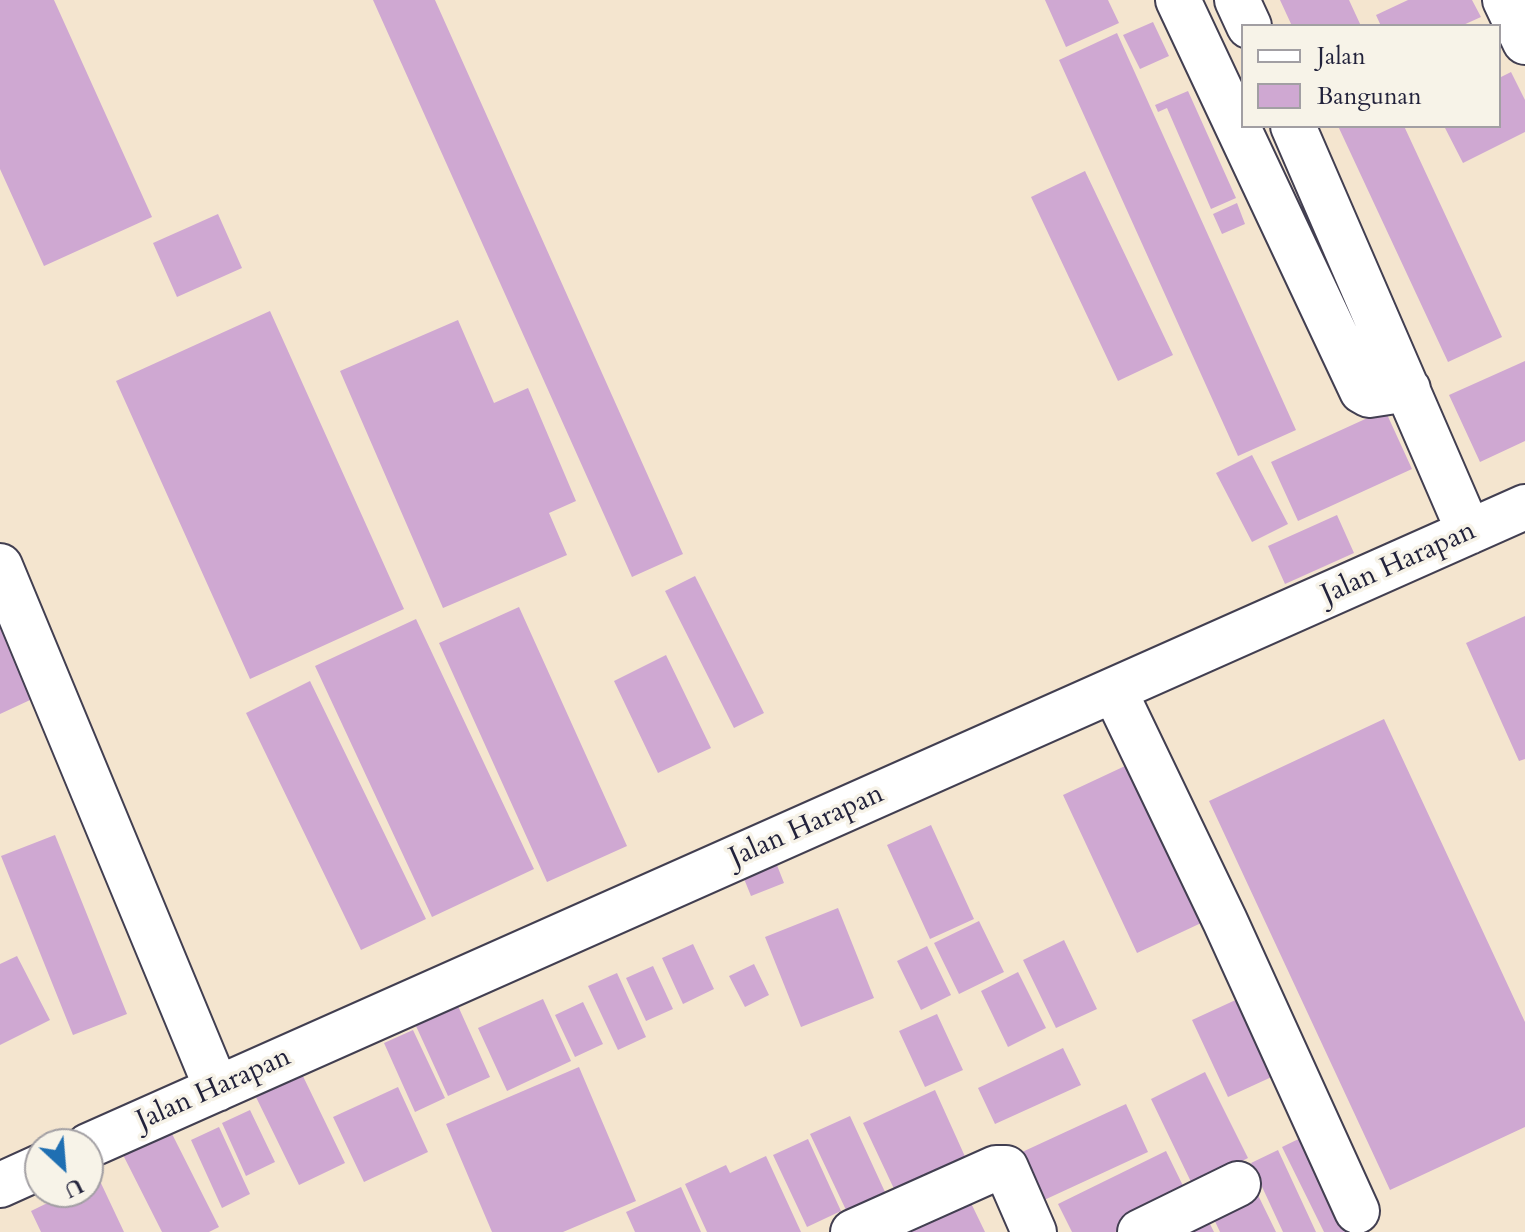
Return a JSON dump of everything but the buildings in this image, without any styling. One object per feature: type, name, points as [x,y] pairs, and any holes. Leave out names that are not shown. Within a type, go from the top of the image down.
[{"type":"street","points":[[1178,0],[1362,391],[1369,395],[1408,389]]},
{"type":"street","points":[[1237,0],[1248,24]]},
{"type":"street","points":[[1505,0],[1525,42]]},
{"type":"street","points":[[1294,128],[1469,532]]},
{"type":"street","name":"Jalan Harapan","points":[[104,1139],[1469,532],[1521,520]]},
{"type":"street","points":[[0,566],[217,1089]]},
{"type":"street","points":[[1114,690],[1225,921],[1357,1211]]},
{"type":"street","points":[[853,1232],[996,1168],[1006,1168],[1034,1232]]},
{"type":"street","points":[[0,1185],[24,1174]]},
{"type":"street","points":[[1140,1232],[1238,1184]]}]
